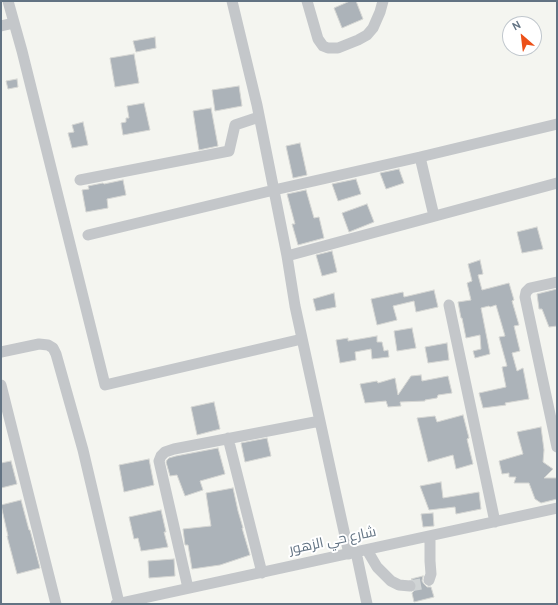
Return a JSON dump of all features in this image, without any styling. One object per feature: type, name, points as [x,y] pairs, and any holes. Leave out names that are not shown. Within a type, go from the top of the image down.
[{"type":"street","points":[[8,1],[105,385],[302,339]]},
{"type":"street","points":[[232,1],[259,117],[302,339],[320,420],[352,553],[367,604]]},
{"type":"street","points":[[307,1],[318,39],[323,46],[328,48],[338,48],[367,35],[373,28],[380,12],[382,1]]},
{"type":"street","points":[[1,26],[14,23]]},
{"type":"street","points":[[80,180],[229,151],[235,125],[259,117]]},
{"type":"street","points":[[88,235],[557,124]]},
{"type":"street","points":[[420,157],[434,216]]},
{"type":"street","points":[[287,256],[557,183]]},
{"type":"street","points":[[557,282],[530,288],[526,292],[525,297],[557,447]]},
{"type":"street","points":[[448,305],[495,522]]},
{"type":"street","points":[[1,352],[39,344],[48,345],[53,348],[56,354],[83,450],[117,604]]},
{"type":"street","points":[[1,385],[56,604]]},
{"type":"street","points":[[188,588],[159,461],[164,452],[174,448],[320,420]]},
{"type":"street","points":[[228,438],[262,573]]},
{"type":"street","name":"شارع حي الزهور","points":[[117,604],[557,508]]},
{"type":"street","points":[[429,580],[431,574],[430,536]]},
{"type":"street","points":[[367,550],[377,567],[391,581],[399,585],[410,586]]},
{"type":"building","points":[[350,1],[356,1],[363,19],[342,28],[334,8]]},
{"type":"building","points":[[155,37],[156,48],[136,52],[133,41]]},
{"type":"building","points":[[134,54],[139,83],[115,87],[110,58]]},
{"type":"building","points":[[17,79],[18,87],[8,89],[6,81]]},
{"type":"building","points":[[239,86],[242,106],[215,111],[212,90]]},
{"type":"building","points":[[144,103],[150,130],[123,135],[121,123],[126,122],[126,118],[129,118],[127,106]]},
{"type":"building","points":[[211,108],[218,146],[199,150],[193,111]]},
{"type":"building","points":[[83,122],[88,145],[72,148],[68,133],[74,132],[72,125]]},
{"type":"building","points":[[300,143],[307,175],[293,178],[286,146]]},
{"type":"building","points":[[399,169],[404,183],[386,189],[380,173]]},
{"type":"building","points":[[356,179],[361,194],[338,201],[332,184]]},
{"type":"building","points":[[123,180],[126,195],[107,199],[108,208],[86,212],[82,190],[89,189],[88,186]]},
{"type":"building","points":[[306,190],[314,218],[319,217],[324,238],[298,245],[292,224],[295,224],[287,194]]},
{"type":"building","points":[[367,204],[374,222],[349,232],[342,213]]},
{"type":"building","points":[[537,227],[543,249],[522,253],[517,232]]},
{"type":"building","points":[[332,251],[337,272],[322,276],[316,255]]},
{"type":"building","points":[[480,260],[483,274],[478,275],[482,290],[509,283],[514,300],[512,301],[519,325],[514,326],[520,351],[512,353],[517,371],[523,368],[529,399],[505,403],[506,405],[483,408],[479,393],[506,387],[502,367],[507,366],[499,337],[505,336],[496,305],[481,308],[490,354],[475,358],[473,351],[481,349],[480,335],[466,338],[458,302],[471,300],[467,283],[472,281],[468,264]]},
{"type":"building","points":[[557,289],[557,326],[549,327],[542,309],[539,309],[537,294]]},
{"type":"building","points":[[434,290],[438,307],[416,312],[414,301],[393,306],[397,320],[377,325],[371,299],[403,292],[404,297]]},
{"type":"building","points":[[334,293],[336,307],[316,311],[313,299]]},
{"type":"building","points":[[412,328],[416,348],[397,351],[394,331]]},
{"type":"building","points":[[377,336],[377,342],[382,342],[384,351],[388,350],[389,357],[372,359],[371,349],[355,352],[356,360],[340,363],[336,340],[348,338],[348,341]]},
{"type":"building","points":[[447,343],[449,360],[428,363],[425,347]]},
{"type":"building","points":[[421,375],[422,381],[448,376],[452,393],[438,395],[437,398],[425,401],[400,402],[401,406],[388,407],[386,401],[365,403],[360,384],[377,381],[378,383],[395,378],[398,395],[411,376]]},
{"type":"building","points":[[214,402],[220,429],[197,435],[191,407]]},
{"type":"building","points":[[463,415],[469,438],[467,439],[473,464],[456,469],[453,455],[428,462],[417,418],[435,416],[437,422]]},
{"type":"building","points":[[541,427],[544,450],[543,462],[553,469],[544,478],[557,478],[557,499],[541,503],[535,499],[529,483],[514,483],[516,477],[509,477],[509,473],[502,474],[499,461],[523,454],[517,432]]},
{"type":"building","points":[[267,438],[271,456],[245,462],[241,443]]},
{"type":"building","points":[[218,448],[225,474],[200,481],[203,490],[185,496],[177,475],[170,476],[166,462],[167,460],[176,456]]},
{"type":"building","points":[[149,459],[154,485],[124,492],[119,465]]},
{"type":"building","points":[[11,461],[17,484],[1,488],[1,463]]},
{"type":"building","points":[[441,482],[443,498],[479,492],[481,509],[456,514],[455,507],[429,510],[420,486]]},
{"type":"building","points":[[233,488],[250,555],[220,565],[192,569],[188,545],[185,545],[183,529],[211,526],[206,493]]},
{"type":"building","points":[[21,500],[40,568],[17,574],[1,505]]},
{"type":"building","points":[[161,510],[168,547],[141,551],[138,538],[134,539],[129,517]]},
{"type":"building","points":[[433,513],[434,526],[423,527],[421,514]]},
{"type":"building","points":[[174,559],[175,576],[149,578],[148,561]]},
{"type":"building","points":[[423,576],[422,581],[427,587],[431,587],[434,597],[414,602],[412,593],[417,586],[411,579]]},
{"type":"tunnel","points":[[410,586],[421,584],[429,580]]}]
